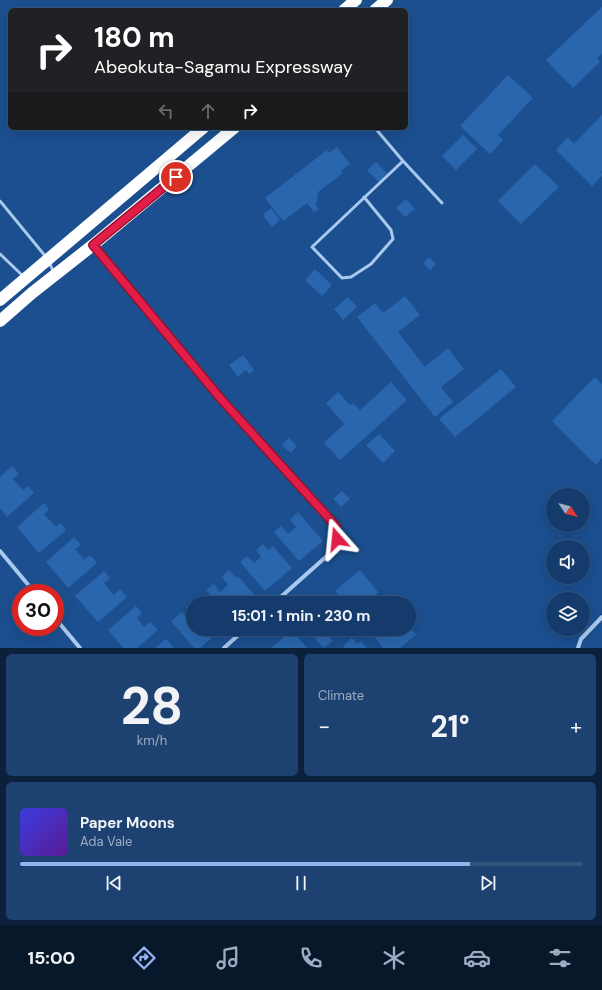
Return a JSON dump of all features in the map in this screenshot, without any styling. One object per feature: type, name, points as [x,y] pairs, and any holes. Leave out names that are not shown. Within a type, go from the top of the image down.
[{"type":"highway","points":[[346,8],[356,0]]},
{"type":"highway","points":[[377,8],[387,0]]},
{"type":"highway","points":[[0,321],[48,260],[201,130]]},
{"type":"highway","points":[[0,300],[54,275],[93,245],[232,130]]},
{"type":"street","points":[[93,245],[221,399],[336,526],[337,539],[328,555],[282,596]]},
{"type":"street","points":[[0,551],[28,584]]},
{"type":"street","points":[[578,648],[580,639],[602,617]]},
{"type":"street","points":[[64,629],[80,648]]},
{"type":"street","points":[[224,648],[237,636]]},
{"type":"lane","points":[[377,130],[442,203]]},
{"type":"lane","points":[[364,198],[391,230],[392,239],[371,264],[351,277],[342,278],[312,247],[403,161]]},
{"type":"lane","points":[[0,201],[48,260],[54,275]]},
{"type":"lane","points":[[0,254],[29,286]]},
{"type":"building","points":[[602,7],[602,54],[597,58],[600,62],[573,88],[546,60]]},
{"type":"building","points":[[508,75],[533,98],[498,135],[503,140],[490,154],[460,126]]},
{"type":"building","points":[[602,115],[602,176],[592,186],[556,150],[568,137],[574,144]]},
{"type":"building","points":[[463,135],[477,149],[456,170],[442,156]]},
{"type":"building","points":[[337,147],[350,164],[341,171],[343,173],[318,192],[316,205],[319,209],[314,212],[307,203],[283,221],[265,198],[327,150],[329,153]]},
{"type":"building","points":[[376,162],[387,173],[379,182],[367,170]]},
{"type":"building","points":[[535,164],[559,187],[521,224],[498,201]]},
{"type":"building","points":[[406,199],[415,209],[405,217],[396,208]]},
{"type":"building","points":[[271,208],[280,220],[272,227],[263,215]]},
{"type":"building","points":[[429,257],[436,264],[430,270],[423,263]]},
{"type":"building","points":[[315,269],[332,285],[322,296],[305,280]]},
{"type":"building","points":[[405,296],[420,315],[398,332],[425,367],[448,348],[464,369],[441,387],[453,402],[435,417],[357,317],[375,303],[383,313]]},
{"type":"building","points":[[348,297],[357,307],[343,320],[334,309]]},
{"type":"building","points":[[243,355],[254,370],[249,374],[246,370],[238,377],[229,365]]},
{"type":"building","points":[[501,369],[516,387],[455,437],[439,419]]},
{"type":"building","points":[[595,377],[602,384],[602,458],[596,465],[552,421]]},
{"type":"building","points":[[391,382],[407,400],[340,460],[324,443],[344,424],[326,403],[338,392],[350,405],[353,403],[360,410]]},
{"type":"building","points":[[379,434],[395,451],[383,463],[366,445]]},
{"type":"building","points":[[289,438],[297,446],[291,453],[282,445]]},
{"type":"building","points":[[12,466],[19,474],[13,479],[23,490],[28,486],[34,493],[7,517],[0,508],[0,477]]},
{"type":"building","points":[[342,491],[350,499],[341,507],[333,499]]},
{"type":"building","points":[[44,503],[49,510],[44,514],[56,527],[61,523],[66,530],[39,553],[17,527]]},
{"type":"building","points":[[298,512],[323,541],[299,561],[274,532],[281,526],[288,534],[296,527],[290,520]]},
{"type":"building","points":[[74,537],[81,545],[75,549],[84,560],[90,555],[97,563],[68,588],[46,562]]},
{"type":"building","points":[[263,544],[268,550],[273,546],[292,568],[265,591],[240,562],[247,556],[254,563],[261,557],[256,550]]},
{"type":"building","points":[[229,570],[236,578],[238,576],[255,596],[211,596],[206,590],[214,584],[220,592],[228,585],[222,577]]},
{"type":"building","points":[[360,570],[378,592],[375,595],[376,596],[339,596],[335,591]]},
{"type":"building","points":[[104,571],[110,578],[104,583],[114,595],[120,589],[127,597],[98,622],[75,596]]},
{"type":"building","points":[[136,606],[142,613],[137,618],[144,627],[150,622],[158,630],[137,648],[123,648],[108,630]]},
{"type":"building","points":[[182,612],[186,617],[186,636],[214,636],[200,648],[194,648],[171,621]]},
{"type":"building","points":[[285,636],[297,636],[307,648],[271,648]]},
{"type":"building","points":[[314,636],[328,636],[333,641],[323,648]]},
{"type":"building","points":[[374,636],[415,636],[400,648],[383,648]]},
{"type":"building","points":[[352,638],[357,644],[361,641],[367,648],[344,648],[343,646]]},
{"type":"building","points":[[166,639],[174,648],[155,648]]},
{"type":"route","points":[[176,177],[93,245],[221,399],[336,526],[337,539]]}]
